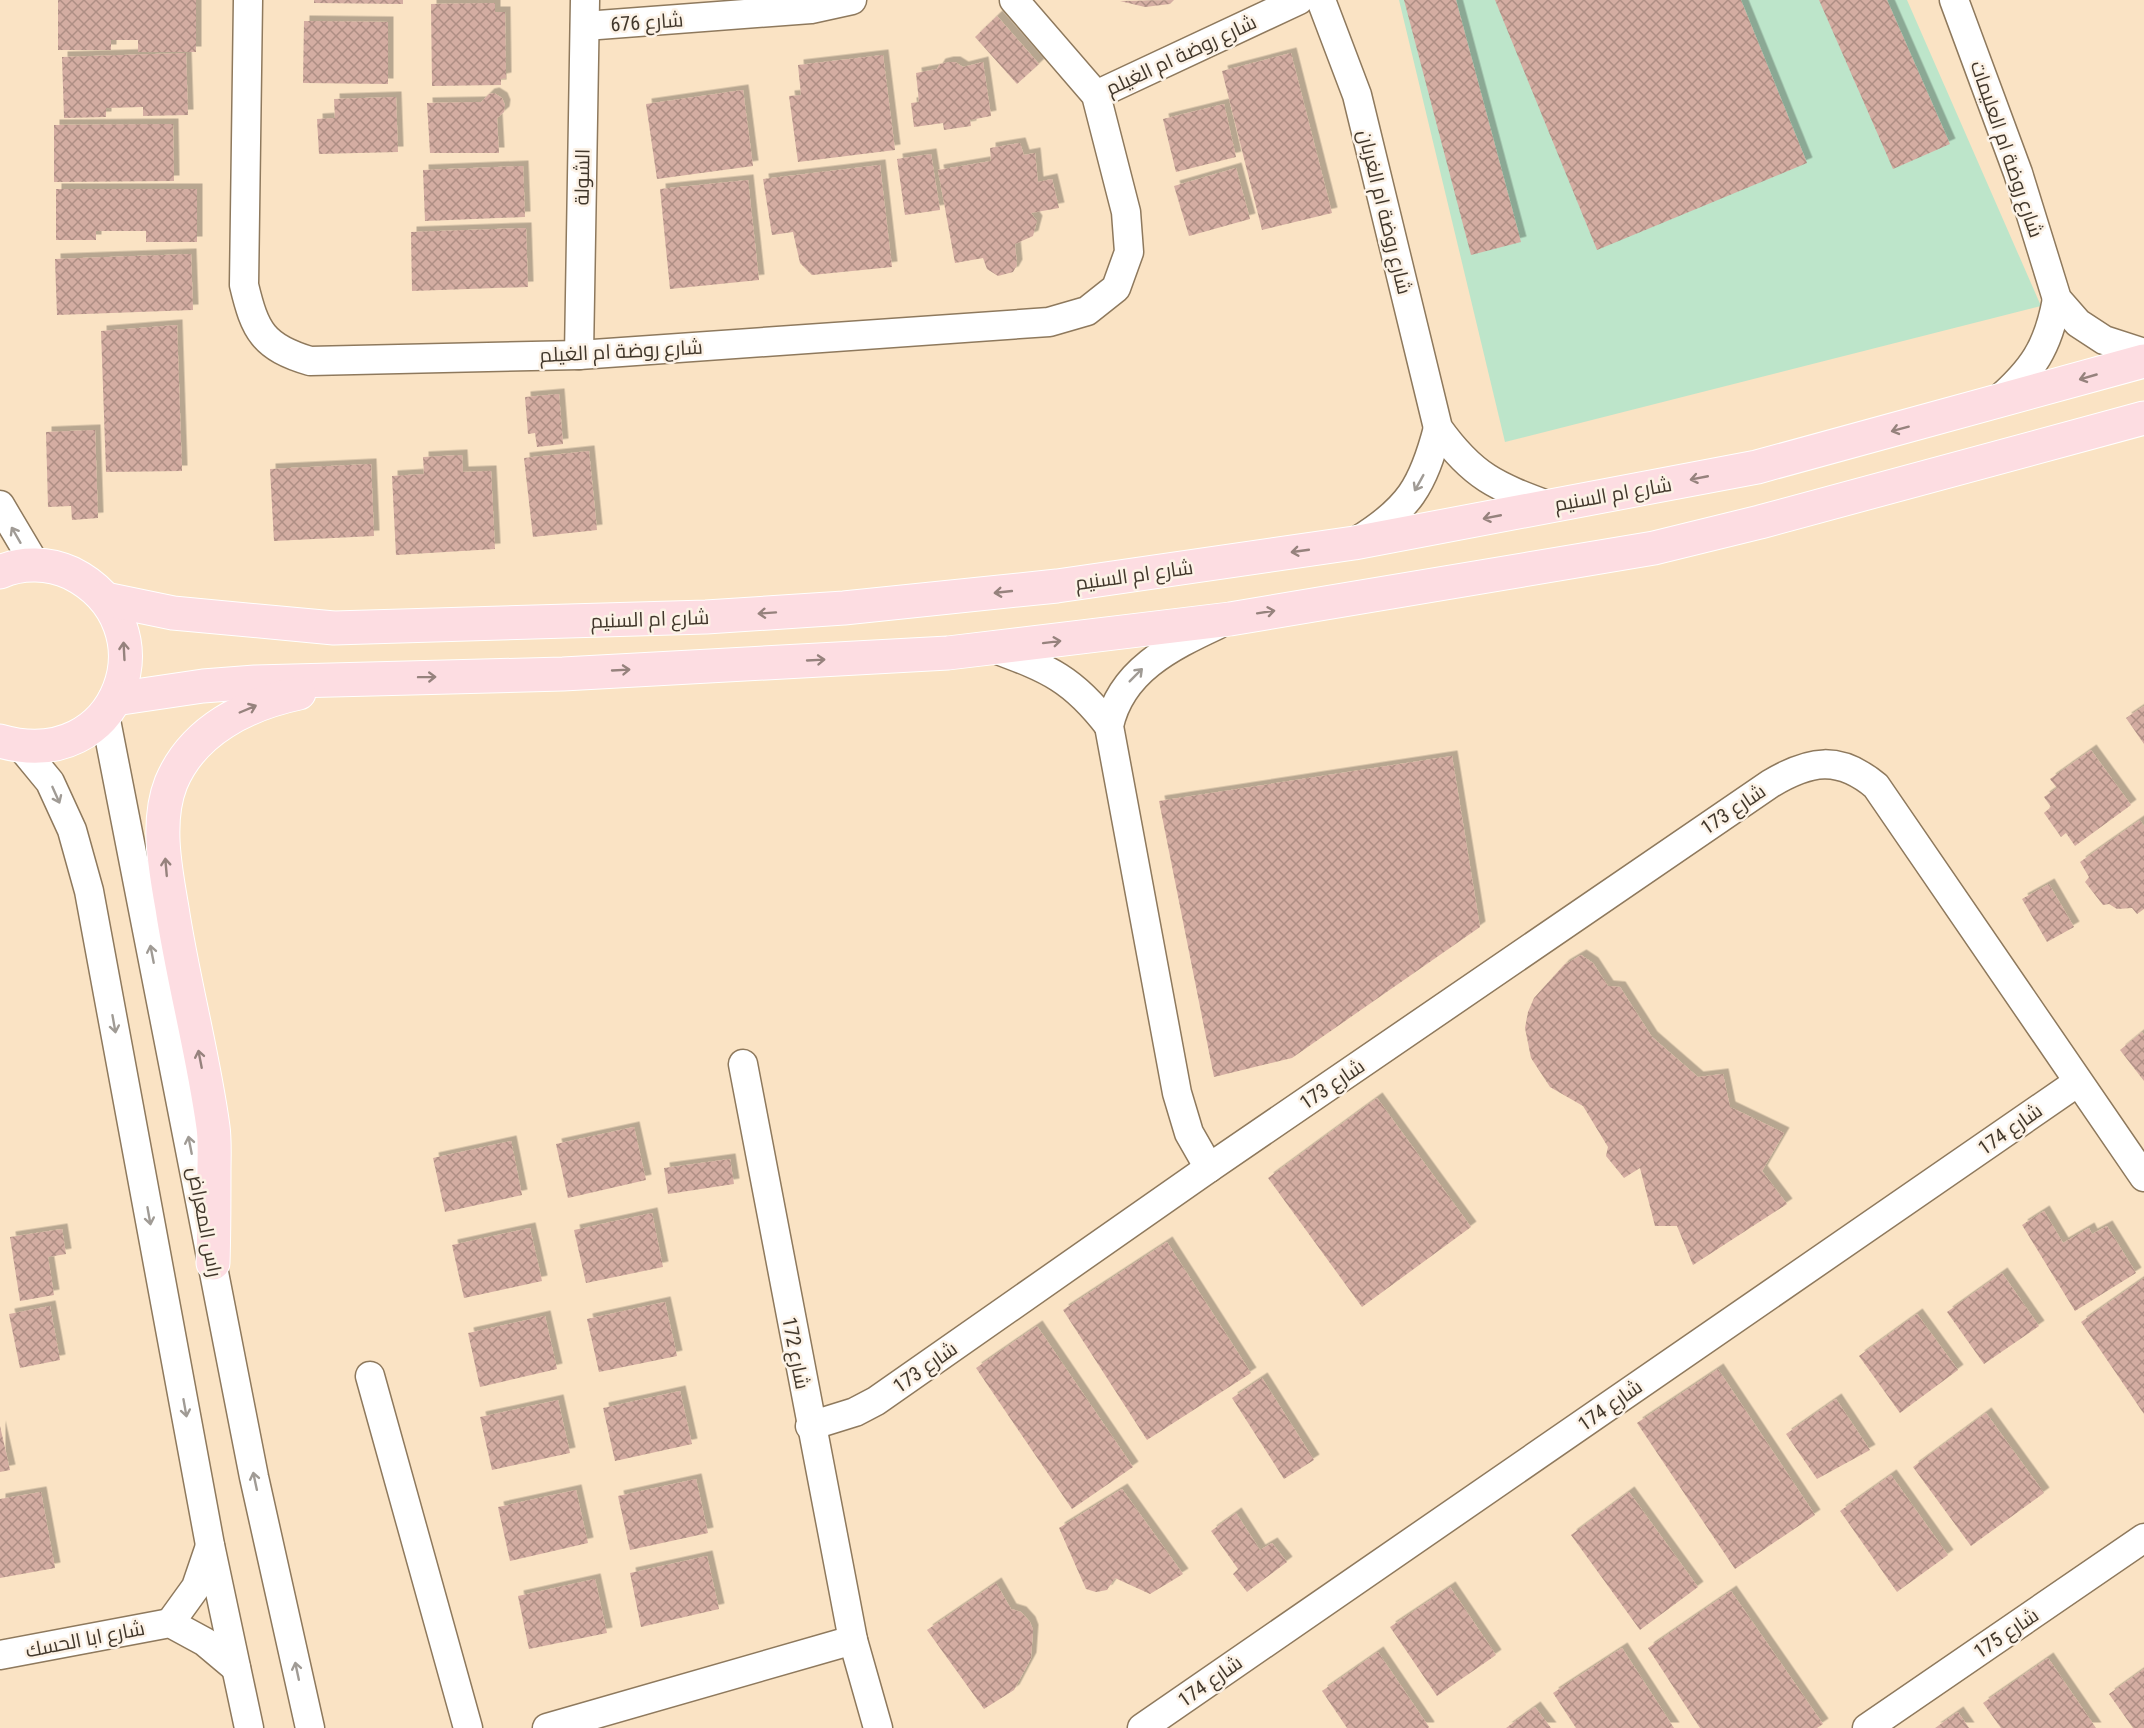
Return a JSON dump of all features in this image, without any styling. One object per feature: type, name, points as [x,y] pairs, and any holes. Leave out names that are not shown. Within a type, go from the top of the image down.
[{"type":"main road","name":"شارع ام السنيم","points":[[105,599],[173,613],[280,625],[334,628],[646,620],[844,608],[1057,586],[1354,543],[1756,467],[2144,362]]},
{"type":"main road","points":[[110,707],[203,686],[369,678],[563,674],[995,649],[1230,619],[1654,548],[2134,425]]},
{"type":"main road","points":[[0,572],[35,564],[61,569],[77,577],[105,599],[118,621],[125,647],[124,674],[110,707],[88,731],[68,742],[45,748],[11,745]]},
{"type":"main road","points":[[213,1263],[214,1129],[168,885],[163,831],[166,802],[171,783],[184,759],[207,733],[237,714],[274,698],[369,678]]},
{"type":"street","name":"شارع روضة ام الغيلم","points":[[248,0],[244,285],[252,316],[266,341],[285,354],[310,361],[579,355],[1049,322],[1087,311],[1116,288],[1130,252],[1126,212],[1096,95],[1014,0]]},
{"type":"street","name":"شارع 676","points":[[585,13],[811,9],[852,0]]},
{"type":"street","name":"شارع روضة ام الغيلم","points":[[1096,95],[1299,0]]},
{"type":"street","name":"شارع روضة ام الغربان","points":[[1321,0],[1357,95],[1438,428],[1455,452],[1477,472],[1502,488],[1550,506]]},
{"type":"street","name":"شارع روضة ام العليمات","points":[[1954,0],[2018,173],[2057,299],[2078,323],[2104,340],[2144,353]]},
{"type":"street","name":"الشولة","points":[[579,355],[585,13]]},
{"type":"street","name":"شارع روضة ام العليمات","points":[[1994,404],[2018,383],[2038,359],[2051,330],[2057,299]]},
{"type":"street","name":"شارع روضة ام الغربان","points":[[1354,543],[1384,525],[1410,498],[1428,466],[1438,428]]},
{"type":"street","points":[[0,505],[35,564]]},
{"type":"street","points":[[1209,1168],[1189,1133],[1177,1094],[1109,726],[1119,696],[1145,667],[1182,642],[1230,619]]},
{"type":"street","points":[[995,649],[1044,668],[1074,686],[1109,726]]},
{"type":"street","name":"راس المعراض","points":[[110,707],[254,1478],[307,1715]]},
{"type":"street","points":[[11,745],[50,782],[72,830],[89,891],[210,1545],[249,1728]]},
{"type":"street","name":"شارع 173","points":[[810,1426],[855,1412],[876,1401],[1209,1168],[1770,784],[1805,766],[1824,763],[1844,766],[1862,775],[1876,786],[2144,1176]]},
{"type":"street","name":"شارع 172","points":[[743,1064],[810,1426],[853,1640],[879,1728]]},
{"type":"street","name":"شارع 174","points":[[1142,1728],[2078,1082]]},
{"type":"street","points":[[370,1376],[468,1728]]},
{"type":"street","name":"شارع 175","points":[[1867,1728],[2144,1538]]},
{"type":"street","name":"شارع ابا الحسك","points":[[170,1623],[196,1587],[210,1545]]},
{"type":"street","name":"شارع ابا الحسك","points":[[0,1655],[170,1623],[206,1642],[236,1668]]},
{"type":"street","points":[[548,1728],[853,1640]]},
{"type":"street","points":[[307,1715],[323,1728]]},
{"type":"green space","points":[[1399,0],[1907,0],[2041,306],[1505,442]]},
{"type":"building","points":[[58,0],[196,0],[196,52],[138,52],[138,40],[111,40],[111,50],[58,50]]},
{"type":"building","points":[[314,0],[403,0],[403,4],[314,3]]},
{"type":"building","points":[[1174,0],[1170,4],[1145,7],[1120,1]]},
{"type":"building","points":[[1404,0],[1456,0],[1521,242],[1471,255]]},
{"type":"building","points":[[1495,0],[1741,0],[1807,163],[1597,250]]},
{"type":"building","points":[[1819,0],[1887,0],[1950,144],[1893,169]]},
{"type":"building","points":[[495,3],[495,12],[505,12],[506,78],[501,79],[501,85],[432,86],[431,4]]},
{"type":"building","points":[[997,16],[1039,64],[1017,84],[975,37]]},
{"type":"building","points":[[304,21],[388,22],[388,84],[303,83]]},
{"type":"building","points":[[186,53],[188,115],[143,116],[143,107],[106,108],[106,117],[64,118],[62,57]]},
{"type":"building","points":[[1291,53],[1332,213],[1262,230],[1222,71]]},
{"type":"building","points":[[883,55],[895,150],[798,162],[789,96],[801,95],[798,65]]},
{"type":"building","points":[[955,62],[963,67],[983,62],[991,116],[970,120],[971,126],[944,130],[943,123],[914,127],[911,103],[919,102],[916,73],[937,69],[940,64]]},
{"type":"building","points":[[743,90],[753,166],[657,179],[646,104]]},
{"type":"building","points":[[494,93],[502,98],[505,105],[504,112],[497,118],[499,153],[430,153],[427,103],[481,102],[489,94]]},
{"type":"building","points":[[396,97],[398,152],[319,154],[317,119],[335,118],[334,99]]},
{"type":"building","points":[[1224,104],[1236,157],[1176,172],[1163,119]]},
{"type":"building","points":[[173,124],[174,181],[54,182],[54,125]]},
{"type":"building","points":[[1020,143],[1024,155],[1035,153],[1038,182],[1052,179],[1059,208],[1031,213],[1037,221],[1033,236],[1015,244],[1017,265],[1013,272],[998,276],[987,269],[983,258],[955,263],[938,170],[991,161],[990,148]]},
{"type":"building","points":[[931,154],[940,210],[905,215],[897,159]]},
{"type":"building","points":[[880,165],[892,267],[812,275],[800,263],[793,232],[772,235],[763,179]]},
{"type":"building","points":[[523,166],[525,217],[425,221],[423,170]]},
{"type":"building","points":[[1236,168],[1250,219],[1189,236],[1174,186]]},
{"type":"building","points":[[748,180],[759,280],[670,289],[660,189]]},
{"type":"building","points":[[56,189],[197,189],[197,242],[146,242],[146,231],[96,231],[96,240],[56,240]]},
{"type":"building","points":[[526,228],[528,287],[412,291],[411,232]]},
{"type":"building","points":[[191,254],[193,310],[57,315],[55,259]]},
{"type":"building","points":[[177,325],[182,471],[106,472],[101,331]]},
{"type":"building","points":[[559,394],[563,444],[537,447],[535,433],[528,434],[525,397]]},
{"type":"building","points":[[95,430],[98,518],[72,520],[71,506],[48,507],[46,432]]},
{"type":"building","points":[[589,451],[597,530],[533,537],[524,458]]},
{"type":"building","points":[[462,455],[463,472],[491,471],[495,549],[396,555],[392,476],[424,474],[423,457]]},
{"type":"building","points":[[371,464],[374,536],[274,541],[270,469]]},
{"type":"building","points":[[2144,706],[2144,744],[2126,718]]},
{"type":"building","points":[[2091,750],[2131,805],[2075,846],[2066,833],[2061,837],[2044,813],[2051,807],[2044,797],[2057,788],[2050,779]]},
{"type":"building","points":[[1452,756],[1480,927],[1292,1058],[1214,1077],[1159,801]]},
{"type":"building","points":[[2140,820],[2144,826],[2144,909],[2137,914],[2132,908],[2117,909],[2109,904],[2103,905],[2085,882],[2089,877],[2080,862]]},
{"type":"building","points":[[2049,884],[2074,927],[2047,942],[2022,899]]},
{"type":"building","points":[[1581,955],[1593,963],[1608,986],[1620,987],[1652,1037],[1698,1077],[1723,1074],[1730,1107],[1784,1133],[1762,1171],[1787,1204],[1693,1265],[1677,1226],[1655,1226],[1640,1168],[1624,1178],[1606,1156],[1608,1147],[1583,1106],[1550,1087],[1531,1058],[1525,1028],[1534,998],[1564,965]]},
{"type":"building","points":[[2142,1032],[2144,1035],[2144,1081],[2120,1050]]},
{"type":"building","points":[[1377,1098],[1471,1227],[1362,1307],[1268,1178]]},
{"type":"building","points":[[634,1127],[646,1180],[568,1198],[556,1144]]},
{"type":"building","points":[[511,1141],[522,1195],[445,1212],[433,1158]]},
{"type":"building","points":[[730,1159],[734,1184],[668,1194],[664,1168]]},
{"type":"building","points":[[2044,1211],[2063,1243],[2089,1228],[2092,1234],[2107,1226],[2136,1273],[2075,1311],[2022,1225]]},
{"type":"building","points":[[652,1213],[663,1267],[586,1283],[574,1230]]},
{"type":"building","points":[[530,1228],[542,1281],[464,1298],[452,1245]]},
{"type":"building","points":[[62,1229],[66,1254],[48,1257],[54,1295],[20,1301],[10,1237]]},
{"type":"building","points":[[1167,1242],[1251,1373],[1147,1440],[1063,1310]]},
{"type":"building","points":[[2002,1273],[2039,1326],[1984,1364],[1947,1312]]},
{"type":"building","points":[[2144,1278],[2144,1414],[2081,1322]]},
{"type":"building","points":[[665,1302],[677,1356],[599,1372],[587,1319]]},
{"type":"building","points":[[50,1306],[60,1360],[20,1368],[9,1314]]},
{"type":"building","points":[[1917,1314],[1958,1370],[1900,1413],[1859,1356]]},
{"type":"building","points":[[545,1316],[557,1369],[480,1387],[468,1333]]},
{"type":"building","points":[[1037,1326],[1133,1467],[1072,1509],[976,1368]]},
{"type":"building","points":[[1718,1369],[1815,1515],[1735,1569],[1637,1423]]},
{"type":"building","points":[[1262,1378],[1314,1460],[1284,1479],[1232,1398]]},
{"type":"building","points":[[680,1391],[692,1444],[615,1461],[603,1408]]},
{"type":"building","points":[[1836,1399],[1870,1450],[1817,1479],[1786,1434]]},
{"type":"building","points":[[558,1400],[570,1453],[492,1470],[480,1417]]},
{"type":"building","points":[[1986,1413],[2044,1493],[1971,1546],[1913,1467]]},
{"type":"building","points":[[0,1426],[10,1470],[0,1472]]},
{"type":"building","points":[[1891,1475],[1948,1555],[1897,1592],[1840,1511]]},
{"type":"building","points":[[696,1479],[708,1533],[630,1550],[618,1496]]},
{"type":"building","points":[[1122,1489],[1183,1574],[1150,1594],[1115,1578],[1107,1590],[1096,1592],[1086,1589],[1059,1528]]},
{"type":"building","points":[[576,1490],[588,1543],[510,1561],[498,1507]]},
{"type":"building","points":[[41,1492],[55,1568],[0,1578],[0,1499]]},
{"type":"building","points":[[1629,1492],[1698,1587],[1640,1630],[1571,1535]]},
{"type":"building","points":[[1236,1513],[1260,1550],[1272,1543],[1287,1562],[1247,1592],[1233,1574],[1238,1569],[1211,1531]]},
{"type":"building","points":[[707,1556],[719,1609],[641,1627],[630,1573]]},
{"type":"building","points":[[595,1579],[607,1633],[529,1649],[518,1596]]},
{"type":"building","points":[[996,1583],[1011,1609],[1021,1612],[1030,1622],[1033,1630],[1031,1658],[1014,1690],[984,1709],[927,1630]]},
{"type":"building","points":[[1450,1587],[1496,1655],[1437,1696],[1390,1627]]},
{"type":"building","points":[[1731,1591],[1823,1724],[1817,1728],[1700,1728],[1648,1648]]},
{"type":"building","points":[[1622,1648],[1674,1728],[1576,1728],[1553,1693]]},
{"type":"building","points":[[1378,1652],[1428,1728],[1347,1728],[1322,1691]]},
{"type":"building","points":[[2048,1658],[2096,1728],[2001,1728],[1983,1703]]},
{"type":"building","points":[[2144,1669],[2144,1728],[2133,1728],[2109,1694]]},
{"type":"building","points":[[1535,1707],[1551,1728],[1506,1728]]},
{"type":"building","points":[[1958,1712],[1969,1728],[1935,1728]]}]
